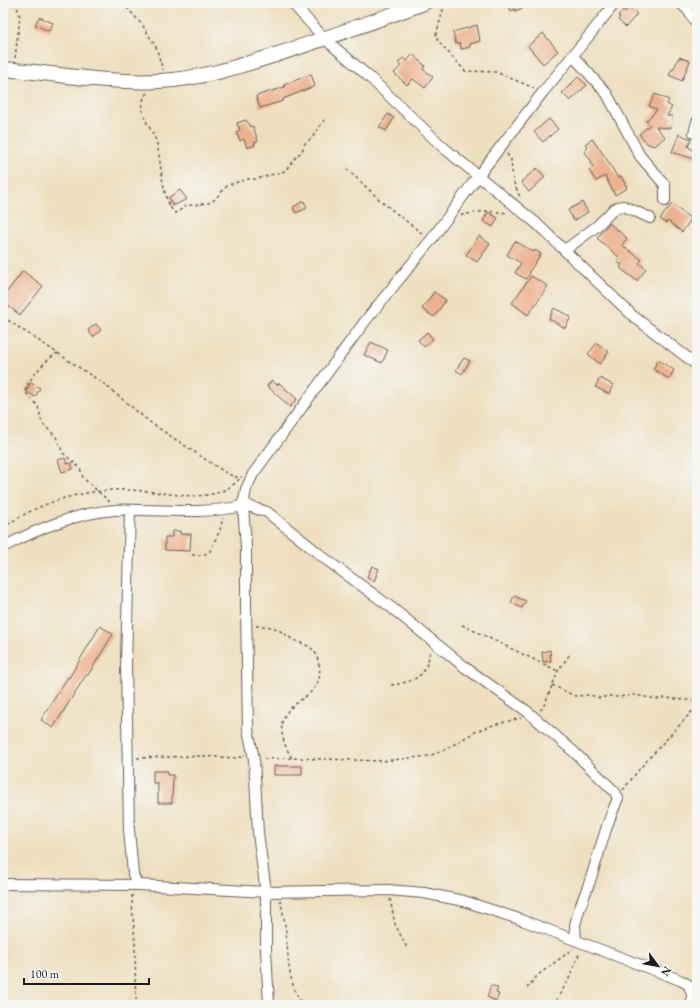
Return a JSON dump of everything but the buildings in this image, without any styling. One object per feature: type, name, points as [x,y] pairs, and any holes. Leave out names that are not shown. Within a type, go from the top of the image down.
[{"type":"main road","points":[[8,70],[117,81],[163,81],[219,72],[325,39],[424,3]]},
{"type":"street","points":[[269,1005],[266,950],[266,892],[258,833],[253,756],[248,729],[246,547],[243,504],[246,489],[254,474],[366,320],[431,240],[478,176],[614,3]]},
{"type":"street","points":[[680,3],[687,9],[697,24]]},
{"type":"street","points":[[296,5],[325,39],[367,75],[444,148],[525,214],[566,250],[633,316],[697,365]]},
{"type":"street","points":[[573,56],[607,94],[640,156],[665,185],[665,200]]},
{"type":"street","points":[[694,133],[697,122]]},
{"type":"street","points":[[566,250],[597,226],[612,210],[618,207],[624,206],[650,218]]},
{"type":"street","points":[[3,547],[58,521],[101,512],[117,510],[205,511],[230,509],[243,504],[267,512],[328,561],[428,636],[466,668],[530,713],[606,783],[618,798],[608,823],[590,881],[579,910],[575,925],[579,941]]},
{"type":"street","points":[[130,510],[126,664],[130,830],[136,885]]},
{"type":"street","points":[[3,884],[136,885],[266,892],[388,890],[424,893],[464,901],[579,941],[693,985],[692,1005]]},
{"type":"path","points":[[8,70],[20,17],[16,3]]},
{"type":"path","points":[[123,3],[143,26],[156,47],[163,81],[144,98],[142,103],[143,112],[157,143],[160,168],[168,203],[175,213],[185,206],[209,203],[231,184],[248,179],[256,180],[285,171],[296,156],[302,151],[305,143],[312,138],[324,120]]},
{"type":"path","points":[[443,3],[443,10],[436,35],[438,41],[465,71],[496,72],[543,92]]},
{"type":"path","points":[[446,218],[466,213],[486,211],[525,214],[513,181],[511,160],[502,145]]},
{"type":"path","points":[[347,169],[382,202],[431,240]]},
{"type":"path","points":[[3,317],[104,384],[151,423],[223,471],[234,477],[254,474]]},
{"type":"path","points":[[58,353],[44,363],[28,384],[25,392],[38,406],[42,423],[56,437],[63,453],[80,468],[83,478],[107,498],[117,510]]},
{"type":"path","points":[[3,528],[29,512],[66,497],[97,491],[144,491],[195,496],[212,494],[223,490],[236,483],[242,477]]},
{"type":"path","points":[[192,555],[204,555],[210,551],[220,530],[223,518],[230,509]]},
{"type":"path","points":[[246,624],[277,629],[315,651],[318,658],[321,674],[317,684],[307,697],[292,706],[284,716],[282,724],[283,738],[286,749],[292,758]]},
{"type":"path","points":[[462,625],[558,671]]},
{"type":"path","points":[[391,685],[408,683],[420,676],[429,660],[430,650],[428,636]]},
{"type":"path","points":[[128,756],[141,758],[199,756],[238,758],[253,756],[382,761],[429,756],[446,749],[475,732],[536,712],[543,708],[558,671],[570,654]]},
{"type":"path","points":[[552,685],[575,696],[590,695],[600,698],[609,696],[618,698],[635,695],[656,699],[665,698],[697,701]]},
{"type":"path","points":[[618,798],[625,786],[641,767],[697,706]]},
{"type":"path","points":[[136,885],[132,908],[135,950],[135,996],[137,1005]]},
{"type":"path","points":[[388,890],[395,924],[407,948]]},
{"type":"path","points":[[278,892],[285,924],[293,986],[303,1005]]},
{"type":"path","points":[[528,988],[538,975],[569,953],[579,941]]},
{"type":"path","points":[[557,1005],[554,1004],[568,981],[580,954],[579,941]]}]
